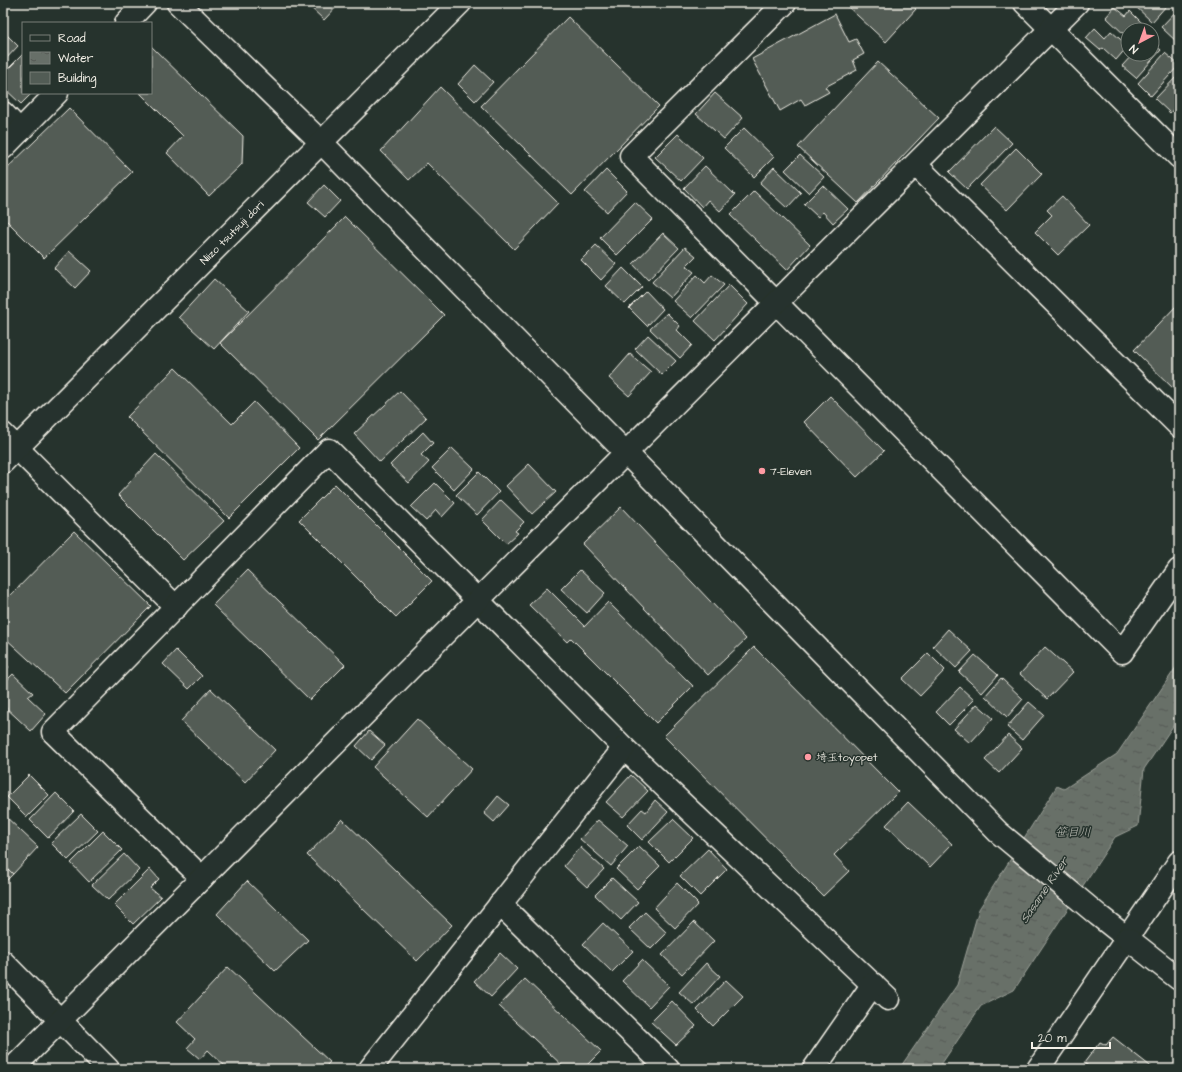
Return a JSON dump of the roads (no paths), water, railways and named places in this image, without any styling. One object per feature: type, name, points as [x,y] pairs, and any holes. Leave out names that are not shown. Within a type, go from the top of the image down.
[{"type":"street","points":[[127,22],[145,3]]},
{"type":"street","points":[[178,3],[322,142],[1005,838],[1098,915],[1179,979]]},
{"type":"street","name":"Niizo tsutsuji dori","points":[[7,448],[322,142],[460,3]]},
{"type":"street","points":[[1025,3],[1179,157]]},
{"type":"street","points":[[12,1069],[477,601],[1077,3]]},
{"type":"street","points":[[779,5],[631,156],[778,302],[1122,652],[1179,570]]},
{"type":"street","points":[[3,148],[56,94]]},
{"type":"street","points":[[3,113],[20,131]]},
{"type":"street","points":[[916,165],[1179,426]]},
{"type":"street","points":[[7,448],[176,608]]},
{"type":"street","points":[[202,878],[54,732],[329,450],[624,748],[881,991],[814,1069]]},
{"type":"street","points":[[377,1066],[500,904],[624,748]]},
{"type":"street","points":[[1038,1069],[1179,862]]},
{"type":"street","points":[[500,904],[668,1069]]},
{"type":"street","points":[[3,962],[108,1069]]},
{"type":"water","name":"笹目川","points":[[1179,663],[1179,717],[1144,769],[1138,826],[1115,837],[1014,990],[981,1006],[938,1069],[899,1069],[957,985],[979,909],[1057,786],[1064,789],[1117,754]]},
{"type":"place","name":"7-Eleven","points":[[762,471]]},
{"type":"place","name":"埼玉toyopet","points":[[808,757]]},
{"type":"water label","name":"Sasame River","points":[[1044,890]]}]
